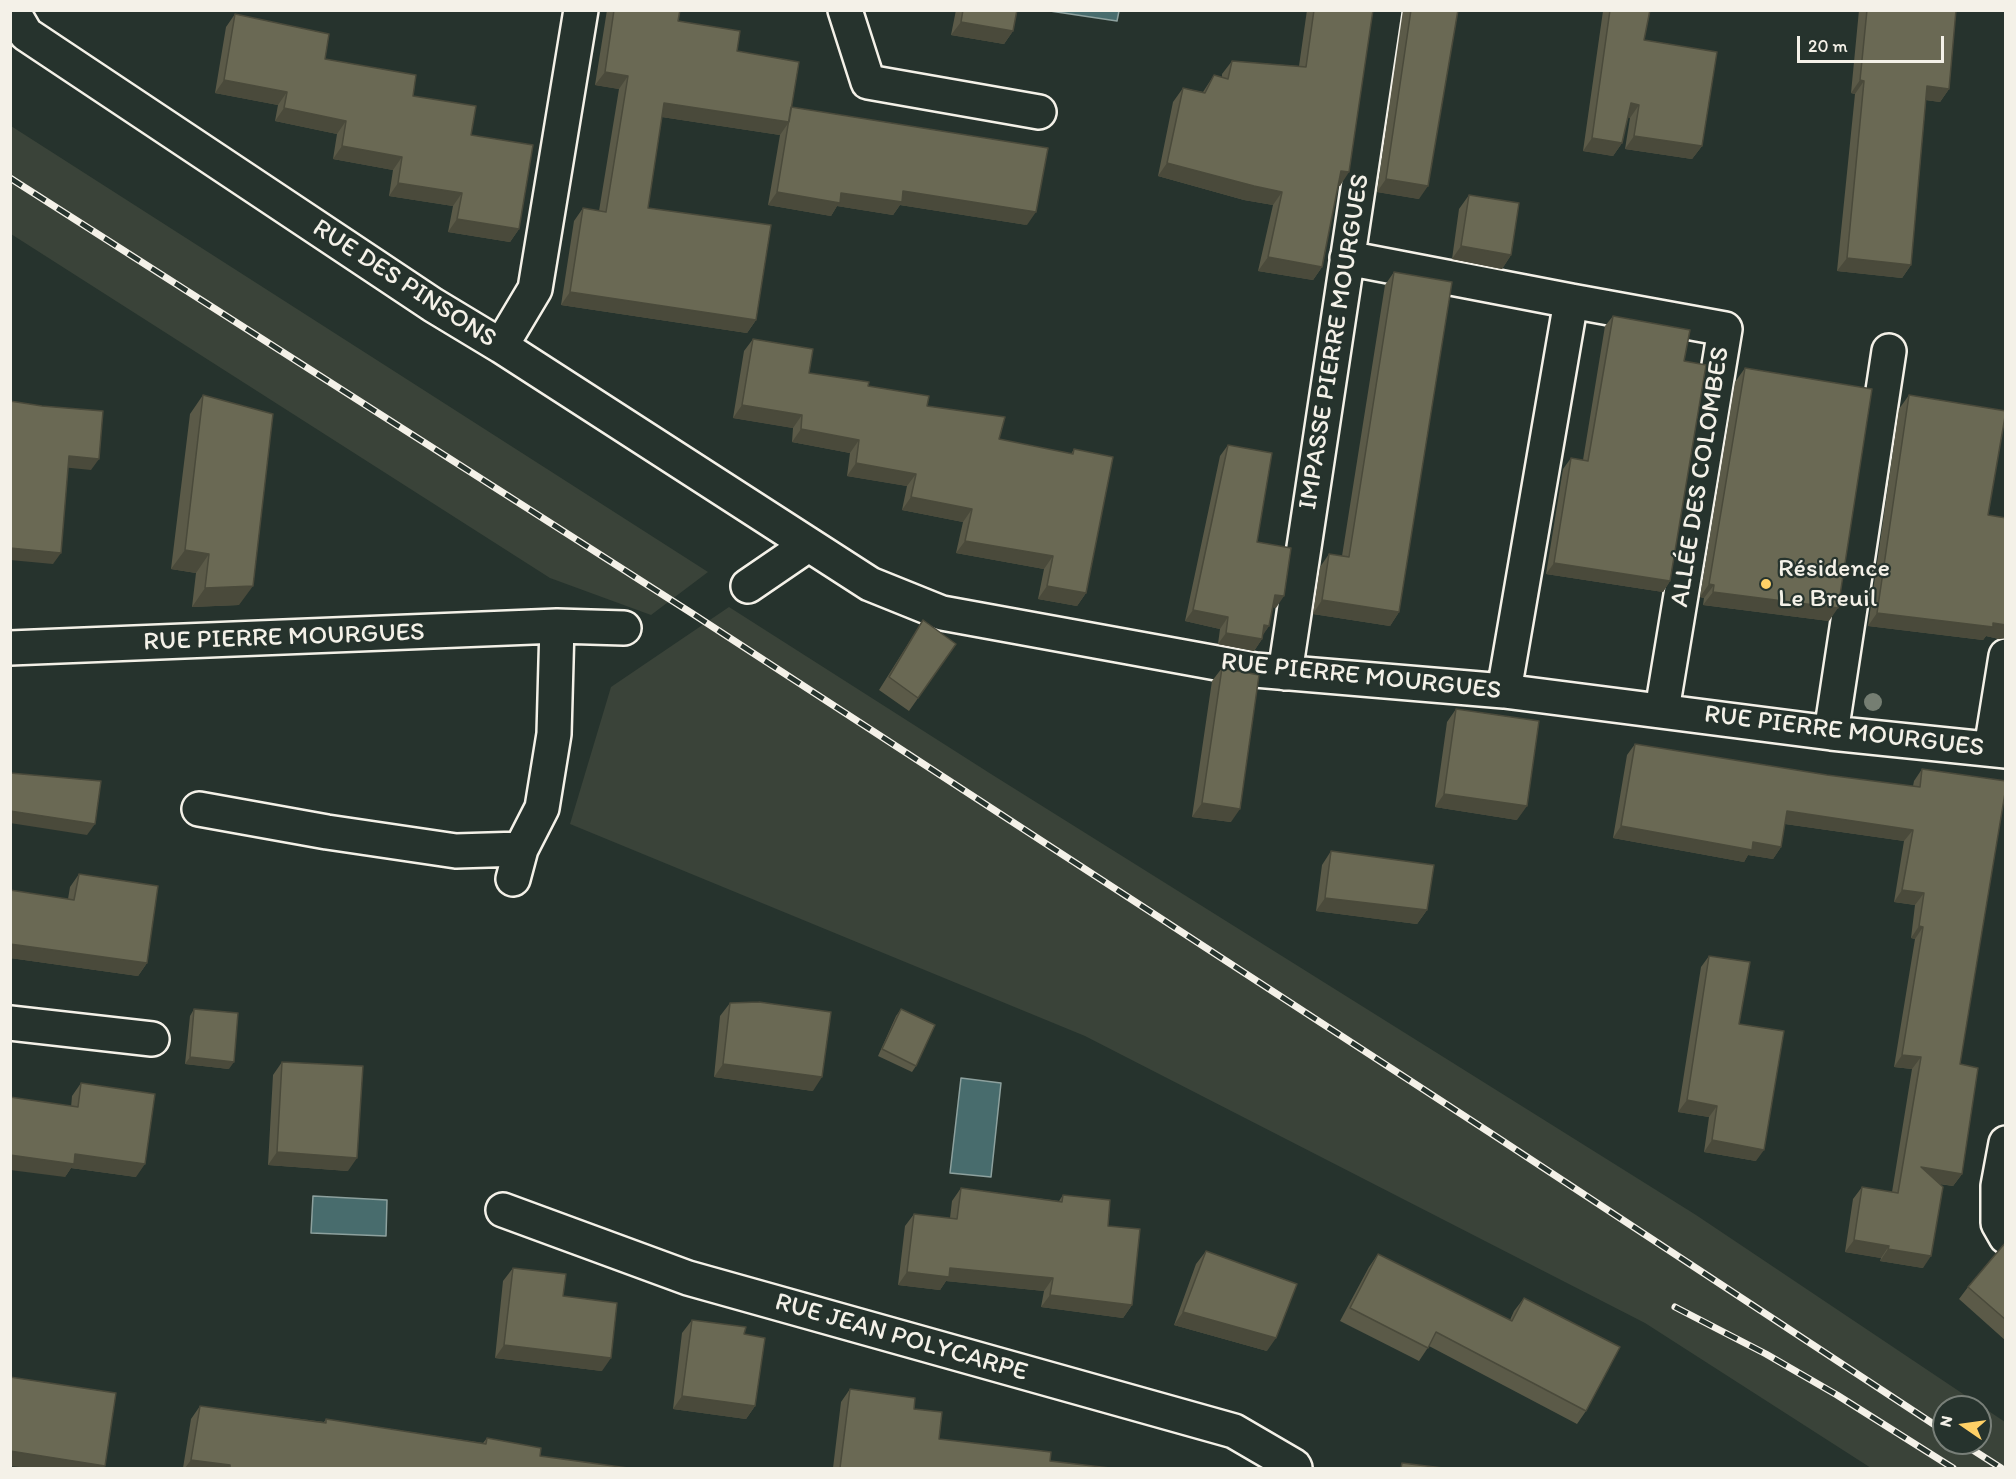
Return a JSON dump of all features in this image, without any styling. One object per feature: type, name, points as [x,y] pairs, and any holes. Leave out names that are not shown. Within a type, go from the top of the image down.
[{"type":"street","name":"RUE DES PINSONS","points":[[12,10],[26,34],[433,305],[501,346],[808,545]]},
{"type":"street","points":[[501,346],[535,289],[581,10]]},
{"type":"street","points":[[845,10],[868,82],[1039,112]]},
{"type":"street","name":"IMPASSE PIERRE MOURGUES","points":[[1285,673],[1385,10]]},
{"type":"street","name":"ALLÉE DES COLOMBES","points":[[1347,258],[1725,329],[1662,710]]},
{"type":"street","points":[[1504,691],[1571,301]]},
{"type":"street","points":[[1831,732],[1889,351]]},
{"type":"street","points":[[748,586],[808,545]]},
{"type":"street","name":"RUE PIERRE MOURGUES","points":[[808,545],[870,584],[942,613],[1255,670],[1504,691],[1831,732],[1998,750]]},
{"type":"street","points":[[199,809],[327,832],[456,851],[517,864],[542,807],[548,773],[554,734],[557,626]]},
{"type":"street","name":"RUE PIERRE MOURGUES","points":[[10,648],[557,626],[624,628]]},
{"type":"street","points":[[1998,750],[2006,656]]},
{"type":"street","points":[[10,1023],[152,1039]]},
{"type":"street","points":[[2006,1143],[1998,1186],[1998,1224],[2006,1237]]},
{"type":"street","name":"RUE JEAN POLYCARPE","points":[[503,1210],[688,1278],[1234,1431],[1295,1468]]},
{"type":"shaded area","points":[[11,126],[708,572],[651,615],[550,578],[11,234]]},
{"type":"shaded area","points":[[729,607],[991,774],[1696,1215],[1965,1395],[1932,1395],[1932,1455],[1992,1455],[1992,1413],[2005,1422],[2005,1468],[1871,1468],[1645,1323],[1085,1036],[570,824],[611,687]]},
{"type":"water","points":[[1050,11],[1119,11],[1117,21]]},
{"type":"water","points":[[961,1078],[1001,1083],[991,1177],[950,1173]]},
{"type":"water","points":[[313,1196],[387,1200],[386,1236],[311,1233]]},
{"type":"building","points":[[614,10],[680,10],[678,21],[740,31],[737,51],[799,62],[789,122],[664,103],[648,208],[771,225],[756,320],[570,292],[583,208],[606,212],[628,76],[605,72]]},
{"type":"building","points":[[963,10],[1017,10],[1013,31],[961,22]]},
{"type":"building","points":[[1314,10],[1373,10],[1349,172],[1341,171],[1322,267],[1268,257],[1282,192],[1167,163],[1183,88],[1205,93],[1214,75],[1228,79],[1232,61],[1306,67]]},
{"type":"building","points":[[1411,10],[1458,10],[1428,186],[1386,179]]},
{"type":"building","points":[[1610,10],[1650,10],[1644,40],[1717,52],[1702,146],[1634,136],[1639,105],[1631,103],[1622,143],[1592,138]]},
{"type":"building","points":[[1867,10],[1956,10],[1949,89],[1927,86],[1911,265],[1847,258],[1864,81],[1860,80]]},
{"type":"building","points":[[235,14],[329,34],[325,59],[416,75],[413,96],[476,106],[471,135],[533,145],[519,229],[457,219],[462,193],[398,183],[402,157],[342,146],[346,121],[284,108],[287,92],[224,80]]},
{"type":"building","points":[[791,107],[1048,148],[1036,212],[903,191],[902,202],[841,193],[840,203],[777,192]]},
{"type":"building","points":[[1469,195],[1519,203],[1511,255],[1461,246]]},
{"type":"building","points":[[1394,272],[1452,282],[1399,612],[1322,600],[1329,554],[1349,557]]},
{"type":"building","points":[[1613,316],[1690,330],[1684,361],[1706,365],[1670,581],[1554,563],[1571,458],[1588,461]]},
{"type":"building","points":[[753,339],[813,349],[809,373],[869,382],[868,386],[929,396],[927,406],[1005,417],[999,439],[1073,454],[1074,449],[1113,457],[1086,593],[1047,586],[1053,556],[965,541],[972,509],[911,497],[916,474],[856,463],[859,440],[801,429],[802,415],[742,405]]},
{"type":"building","points":[[1745,368],[1872,389],[1838,608],[1713,592],[1714,585],[1709,584]]},
{"type":"building","points":[[203,395],[273,414],[253,586],[205,588],[209,554],[185,550]]},
{"type":"building","points":[[1909,395],[2006,411],[1988,515],[2006,518],[2006,625],[1993,623],[1993,627],[1877,613]]},
{"type":"building","points":[[10,401],[103,411],[99,459],[69,456],[61,553],[10,548]]},
{"type":"building","points":[[1228,445],[1272,453],[1257,542],[1291,548],[1284,596],[1275,595],[1269,626],[1264,625],[1262,639],[1226,633],[1228,617],[1193,610]]},
{"type":"building","points":[[923,620],[956,644],[918,698],[889,677]]},
{"type":"building","points":[[1222,668],[1259,675],[1240,809],[1202,803]]},
{"type":"building","points":[[1456,709],[1539,721],[1527,806],[1444,794]]},
{"type":"building","points":[[1635,744],[1827,775],[1920,787],[1922,769],[2006,781],[1960,1064],[1978,1068],[1962,1174],[1921,1167],[1943,1187],[1931,1256],[1888,1249],[1889,1246],[1854,1240],[1862,1187],[1898,1193],[1921,1057],[1902,1055],[1923,927],[1919,926],[1924,893],[1902,890],[1913,830],[1787,811],[1781,847],[1753,842],[1752,850],[1621,826]]},
{"type":"building","points":[[10,773],[101,781],[95,824],[10,811]]},
{"type":"building","points":[[1331,851],[1434,865],[1427,910],[1325,898]]},
{"type":"building","points":[[79,874],[158,886],[147,963],[10,944],[10,890],[74,900]]},
{"type":"building","points":[[1709,956],[1750,962],[1739,1024],[1784,1031],[1764,1150],[1712,1140],[1717,1106],[1687,1100]]},
{"type":"building","points":[[759,1002],[831,1012],[822,1077],[723,1064],[730,1003]]},
{"type":"building","points":[[194,1009],[238,1013],[234,1062],[190,1057]]},
{"type":"building","points":[[901,1009],[935,1025],[916,1066],[882,1049]]},
{"type":"building","points":[[282,1062],[363,1066],[357,1158],[277,1152]]},
{"type":"building","points":[[81,1083],[155,1094],[145,1164],[75,1154],[74,1164],[10,1155],[10,1097],[78,1107]]},
{"type":"building","points":[[961,1188],[1062,1202],[1063,1195],[1110,1200],[1108,1226],[1140,1229],[1132,1305],[1050,1295],[1053,1278],[950,1268],[949,1277],[907,1272],[914,1214],[957,1219]]},
{"type":"building","points":[[2006,1242],[2006,1320],[1968,1287]]},
{"type":"building","points":[[1206,1251],[1297,1284],[1276,1338],[1183,1312]]},
{"type":"building","points":[[1378,1254],[1512,1321],[1524,1298],[1620,1347],[1586,1411],[1436,1332],[1428,1348],[1350,1308]]},
{"type":"building","points":[[513,1268],[566,1274],[563,1296],[617,1303],[611,1358],[504,1345]]},
{"type":"building","points":[[692,1320],[746,1327],[744,1334],[765,1338],[755,1406],[682,1396]]},
{"type":"building","points":[[10,1377],[116,1393],[105,1466],[10,1451]]},
{"type":"building","points":[[850,1389],[915,1398],[914,1409],[942,1412],[939,1439],[1051,1452],[1050,1461],[1110,1468],[840,1468]]},
{"type":"building","points":[[200,1406],[326,1423],[326,1419],[486,1444],[487,1438],[541,1448],[540,1456],[628,1468],[230,1468],[230,1465],[191,1460]]},
{"type":"building","points":[[1402,1463],[1443,1468],[1401,1468]]},
{"type":"railway","points":[[10,178],[693,614],[1932,1423]]},
{"type":"railway","points":[[1675,1307],[1766,1354],[1837,1395],[1953,1468]]},
{"type":"railway","points":[[1981,1455],[2001,1468]]},
{"type":"place","name":"Résidence Le Breuil","points":[[1766,584]]}]
